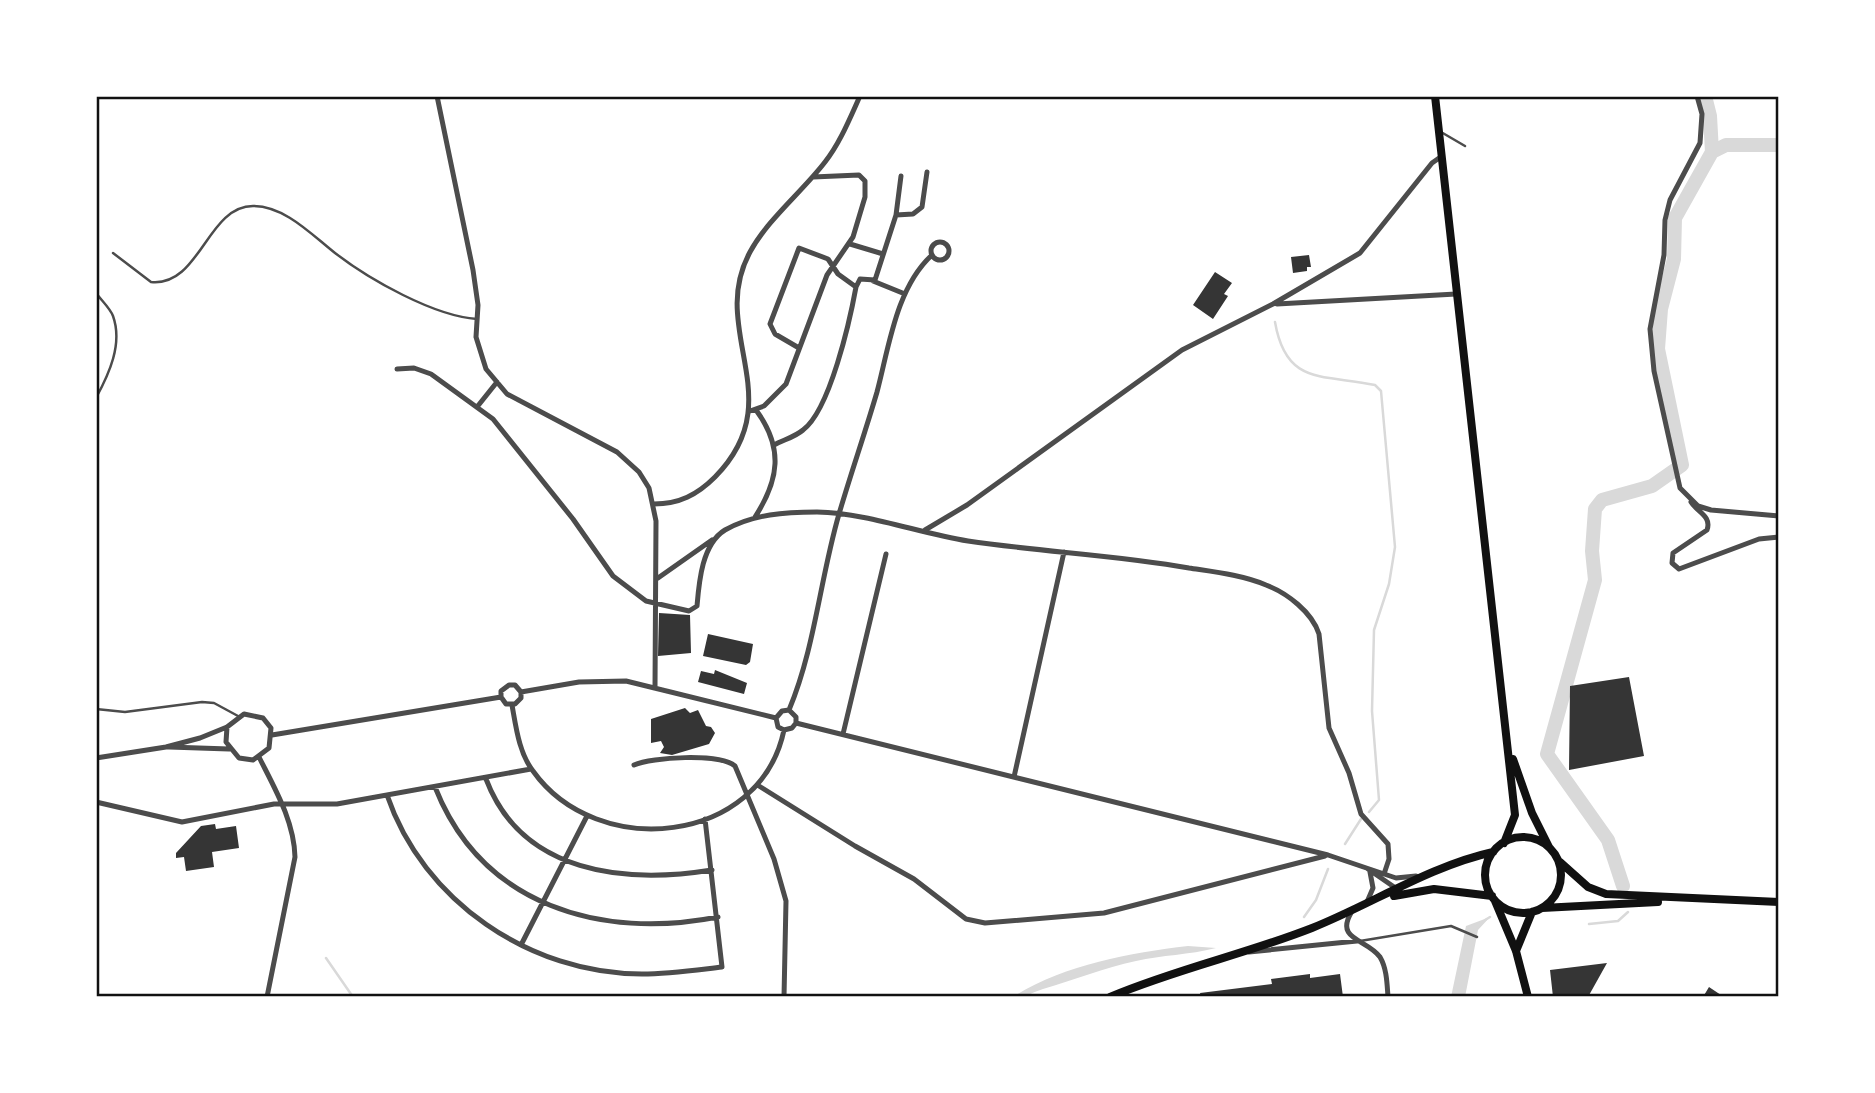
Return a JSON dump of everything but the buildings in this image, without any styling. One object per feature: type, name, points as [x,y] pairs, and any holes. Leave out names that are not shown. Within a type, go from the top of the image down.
[{"type":"main road","points":[[1435,96],[1494,649],[1509,748],[1515,815],[1504,843]]},
{"type":"main road","points":[[1509,748],[1532,813],[1551,849],[1565,870],[1597,892],[1671,899],[1779,902]]},
{"type":"main road","points":[[1110,997],[1312,928],[1433,874],[1493,852],[1504,843],[1524,837],[1534,839],[1551,849]]},
{"type":"main road","points":[[1493,852],[1485,874],[1516,951],[1528,997]]},
{"type":"main road","points":[[1542,908],[1557,892],[1561,871],[1558,860]]},
{"type":"main road","points":[[1377,900],[1412,892],[1452,890],[1493,898],[1512,912],[1532,912],[1542,908],[1671,899]]},
{"type":"main road","points":[[1516,951],[1532,912]]},
{"type":"street","points":[[437,96],[473,270],[476,337],[486,369],[507,394],[617,452],[639,472],[654,504],[658,578],[655,687]]},
{"type":"street","points":[[654,504],[687,499],[702,490],[731,461],[753,410],[741,347],[738,290],[749,253],[828,159],[860,96]]},
{"type":"street","points":[[1697,96],[1702,114],[1700,142],[1667,211],[1664,255],[1650,329],[1654,371],[1677,480],[1696,509],[1707,517],[1709,524],[1707,530],[1673,553],[1672,563],[1679,569],[1759,539],[1779,537]]},
{"type":"street","points":[[924,530],[967,505],[1163,362],[1273,304],[1360,253],[1432,163],[1442,156]]},
{"type":"street","points":[[896,215],[914,214],[922,207],[927,172]]},
{"type":"street","points":[[753,410],[786,384],[827,275],[850,244],[861,216],[865,181],[859,174],[813,177]]},
{"type":"street","points":[[873,281],[896,215],[901,176]]},
{"type":"street","points":[[850,244],[883,254]]},
{"type":"street","points":[[799,348],[771,331],[770,324],[799,248],[828,259],[856,287]]},
{"type":"street","points":[[789,710],[809,651],[839,515],[857,464],[905,294],[923,263],[932,255]]},
{"type":"street","points":[[774,445],[802,431],[819,408],[844,341],[860,279],[873,281],[905,294]]},
{"type":"street","points":[[1273,304],[1456,294]]},
{"type":"street","points":[[397,369],[414,368],[431,374],[498,425],[573,519],[613,576],[646,601],[689,611],[697,607],[699,582],[714,538]]},
{"type":"street","points":[[477,407],[497,382]]},
{"type":"street","points":[[753,410],[765,423],[774,445],[773,482],[770,493],[755,517]]},
{"type":"street","points":[[1689,499],[1711,510],[1779,516]]},
{"type":"street","points":[[658,578],[714,538],[755,517],[819,512],[965,540],[1064,552],[1119,555],[1238,576],[1268,586],[1292,600],[1315,621],[1319,634],[1329,728],[1349,773],[1362,814],[1388,844],[1389,859],[1384,874]]},
{"type":"street","points":[[1014,777],[1064,552]]},
{"type":"street","points":[[843,734],[886,555]]},
{"type":"street","points":[[521,692],[609,680],[655,687],[776,718]]},
{"type":"street","points":[[509,685],[515,685],[521,692],[519,700],[512,705],[506,704],[501,697],[501,691],[509,685]]},
{"type":"street","points":[[272,734],[501,697]]},
{"type":"street","points":[[512,705],[519,739],[531,769],[553,794],[587,816],[614,825],[651,830],[705,819],[748,796],[759,786],[779,752],[783,730]]},
{"type":"street","points":[[776,718],[782,711],[789,710]]},
{"type":"street","points":[[776,718],[778,727],[783,730],[792,728],[796,717],[789,710]]},
{"type":"street","points":[[96,758],[166,747],[228,727],[238,716],[250,713],[262,718],[272,734],[269,748],[259,757],[239,758],[226,742],[228,727]]},
{"type":"street","points":[[796,723],[1328,855],[1396,878],[1433,874]]},
{"type":"street","points":[[166,747],[229,749]]},
{"type":"street","points":[[259,757],[282,805],[295,841],[295,857],[267,997]]},
{"type":"street","points":[[634,765],[643,761],[684,758],[730,762],[748,796],[774,859],[786,901],[784,997]]},
{"type":"street","points":[[96,802],[182,822],[255,807],[337,804],[531,769]]},
{"type":"street","points":[[486,779],[499,808],[513,824],[536,844],[565,860],[608,874],[642,877],[668,878],[712,870]]},
{"type":"street","points":[[759,786],[914,879],[966,919],[985,923],[1104,914],[1328,855]]},
{"type":"street","points":[[435,787],[457,831],[472,849],[514,887],[543,902],[580,916],[636,926],[676,925],[718,917]]},
{"type":"street","points":[[387,795],[404,836],[433,877],[476,918],[521,945],[578,965],[640,974],[722,967],[705,819]]},
{"type":"street","points":[[521,945],[587,816]]},
{"type":"street","points":[[1368,870],[1399,890],[1412,892]]},
{"type":"street","points":[[1366,904],[1373,888],[1368,870]]},
{"type":"street","points":[[1352,910],[1345,926],[1349,937],[1370,947],[1383,963],[1388,997]]},
{"type":"street","points":[[1239,952],[1265,953],[1357,941]]},
{"type":"lane","points":[[1438,130],[1465,146]]},
{"type":"lane","points":[[113,253],[151,282],[169,279],[192,260],[230,214],[242,207],[254,206],[276,212],[307,229],[362,271],[426,308],[460,318],[477,319]]},
{"type":"lane","points":[[96,293],[113,316],[116,337],[112,368],[96,398]]},
{"type":"lane","points":[[96,709],[125,712],[202,702],[214,703],[238,716]]},
{"type":"lane","points":[[1357,941],[1451,926],[1478,937]]},
{"type":"shaded area","points":[[1490,917],[1478,930],[1465,997],[1451,997],[1466,926]]},
{"type":"shaded area","points":[[1188,946],[1216,948],[1124,964],[1026,996],[1013,997],[1053,977],[1097,962]]},
{"type":"waterway","points":[[1623,886],[1608,840],[1547,754],[1595,580],[1592,551],[1595,509],[1602,500],[1652,486],[1682,465],[1658,349],[1661,309],[1674,259],[1675,218],[1712,152],[1710,116],[1705,96]]},
{"type":"waterway","points":[[1712,152],[1726,145],[1779,145]]},
{"type":"waterway","points":[[1275,322],[1280,343],[1298,367],[1323,377],[1375,385],[1381,391],[1395,547],[1389,584],[1374,630],[1372,711],[1379,800],[1369,812]]},
{"type":"waterway","points":[[1345,844],[1361,819]]},
{"type":"waterway","points":[[1304,917],[1316,900],[1328,869]]},
{"type":"waterway","points":[[1589,924],[1618,921],[1628,912]]},
{"type":"waterway","points":[[1485,920],[1490,917]]},
{"type":"waterway","points":[[326,958],[353,997]]}]
